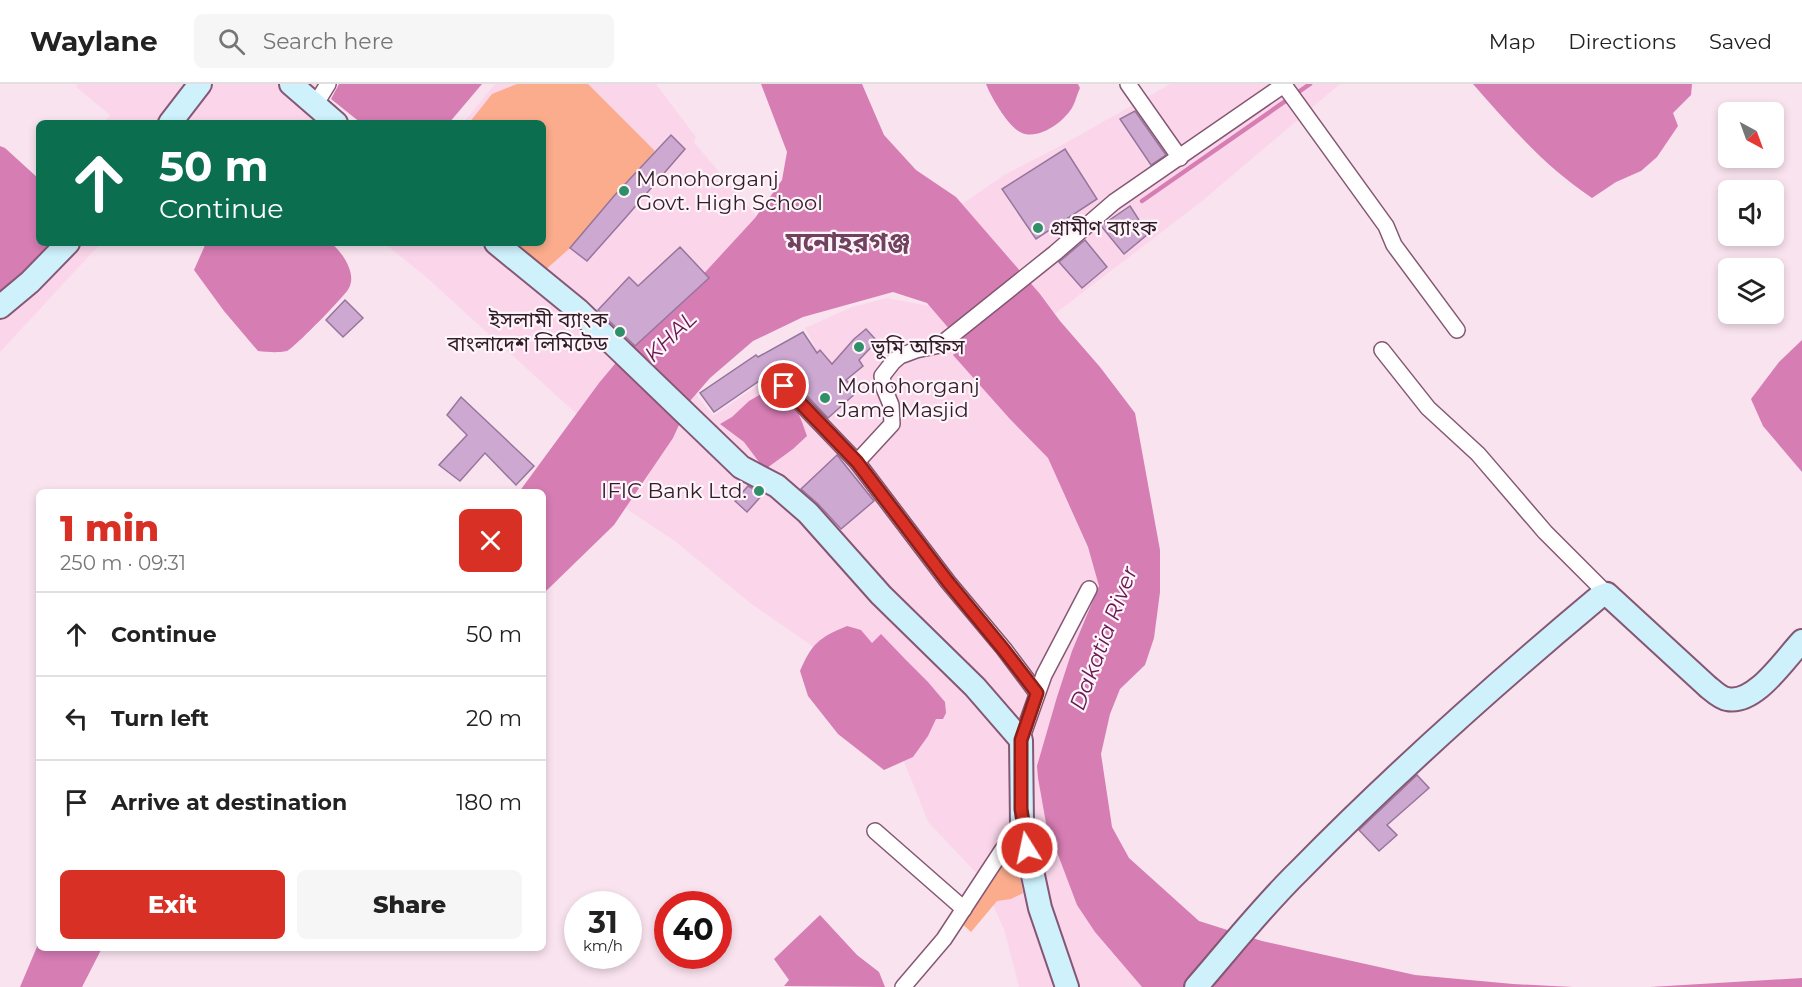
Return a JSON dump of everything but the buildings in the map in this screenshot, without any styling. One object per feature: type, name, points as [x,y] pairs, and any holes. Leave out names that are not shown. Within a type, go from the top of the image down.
[{"type":"street","points":[[172,120],[200,84]]},
{"type":"street","points":[[291,84],[332,120]]},
{"type":"street","points":[[315,105],[328,84]]},
{"type":"street","points":[[1128,84],[1179,158]]},
{"type":"street","points":[[857,462],[892,424],[891,405],[882,376],[900,356],[940,345],[1113,202],[1286,87],[1386,226],[1394,245],[1457,330]]},
{"type":"street","points":[[0,307],[30,282],[66,246]]},
{"type":"street","points":[[500,246],[578,310],[741,467],[777,486],[808,513],[881,595],[975,687],[1021,740]]},
{"type":"street","points":[[1382,350],[1428,408],[1478,454],[1545,532],[1607,594],[1707,686],[1725,699],[1743,699],[1756,692],[1802,641]]},
{"type":"street","points":[[784,386],[857,462],[948,582],[1037,693]]},
{"type":"street","points":[[1067,987],[1040,908],[1022,824],[1021,740],[1044,675],[1089,589]]},
{"type":"street","points":[[1196,987],[1297,872],[1462,714],[1590,604],[1607,594]]},
{"type":"street","points":[[903,987],[944,939],[1022,824]]},
{"type":"street","points":[[875,831],[964,909]]},
{"type":"shaded area","points":[[78,84],[319,84],[313,92],[348,120],[106,120],[110,115],[76,87]]},
{"type":"shaded area","points":[[495,84],[656,84],[696,137],[694,142],[758,218],[667,311],[634,338],[696,394],[713,416],[815,347],[805,328],[852,307],[887,298],[935,307],[1002,252],[962,204],[1004,175],[1170,84],[1340,84],[1201,202],[976,374],[1049,454],[1103,584],[1041,766],[1157,987],[1019,987],[1004,929],[980,877],[928,822],[903,759],[815,648],[750,603],[676,542],[625,508],[644,486],[650,471],[570,408],[426,277],[388,246],[546,246],[546,120],[465,120]]},
{"type":"shaded area","points":[[517,84],[588,84],[655,151],[570,248],[543,272],[511,246],[546,246],[546,120],[471,120],[492,94]]},
{"type":"shaded area","points":[[0,231],[36,242],[36,246],[98,246],[0,352]]},
{"type":"shaded area","points":[[1013,842],[1023,893],[1011,899],[997,901],[971,932],[958,920]]},
{"type":"water","points":[[339,84],[482,84],[452,120],[357,120],[331,99]]},
{"type":"water","points":[[761,84],[862,84],[884,135],[916,170],[956,197],[1040,294],[1135,413],[1160,550],[1160,592],[1154,638],[1145,665],[1120,689],[1110,714],[1101,754],[1112,827],[1129,858],[1199,921],[1262,941],[1415,975],[1573,987],[1142,987],[1095,932],[1077,905],[1046,823],[1038,778],[1037,766],[1057,697],[1072,651],[1099,586],[1088,547],[1048,458],[953,355],[963,345],[927,303],[893,292],[803,317],[753,341],[710,378],[690,401],[673,438],[614,525],[546,591],[546,489],[521,489],[599,383],[629,347],[686,293],[755,218],[782,180],[787,152]]},
{"type":"water","points":[[986,84],[1078,84],[1080,88],[1073,106],[1064,118],[1051,128],[1036,134],[1029,134],[1017,130],[1006,119]]},
{"type":"water","points":[[1473,84],[1692,84],[1691,95],[1673,113],[1678,126],[1657,157],[1641,171],[1616,182],[1592,198],[1543,159]]},
{"type":"water","points":[[0,146],[36,176],[36,246],[55,246],[0,293]]},
{"type":"water","points":[[205,246],[334,246],[347,263],[351,282],[339,301],[291,348],[287,351],[269,352],[258,351],[224,311],[194,270]]},
{"type":"water","points":[[1802,340],[1802,472],[1763,426],[1751,399],[1779,362]]},
{"type":"water","points":[[771,388],[791,402],[807,436],[767,468],[762,466],[744,442],[720,424],[732,417],[749,401]]},
{"type":"water","points":[[847,626],[861,630],[872,643],[881,634],[945,702],[946,713],[943,719],[936,719],[928,736],[913,757],[884,770],[838,734],[808,696],[800,671],[808,654],[817,643],[829,634]]},
{"type":"water","points":[[820,915],[857,955],[879,972],[885,987],[784,986],[789,980],[774,959]]},
{"type":"water","points":[[36,949],[36,951],[100,951],[82,987],[20,987]]},
{"type":"water","points":[[1802,978],[1802,987],[1650,987]]},
{"type":"waterway","points":[[1142,201],[1310,84]]},
{"type":"place","name":"Monohorganj Govt. High School","points":[[624,191]]},
{"type":"place","name":"গ্রামীণ ব্যাংক","points":[[1038,228]]},
{"type":"place","name":"ইসলামী ব্যাংক বাংলাদেশ লিমিটেড","points":[[620,332]]},
{"type":"place","name":"ভূমি অফিস","points":[[859,347]]},
{"type":"place","name":"Monohorganj Jame Masjid","points":[[825,398]]},
{"type":"place","name":"IFIC Bank Ltd.","points":[[759,491]]},
{"type":"district","name":"মনোহরগঞ্জ","points":[[848,242]]},
{"type":"route","points":[[784,386],[857,462],[948,582],[1037,693],[1021,740],[1021,809],[1027,848]]},
{"type":"water label","name":"KHAL","points":[[670,336]]},
{"type":"water label","name":"Dakatia River","points":[[1103,638]]}]
